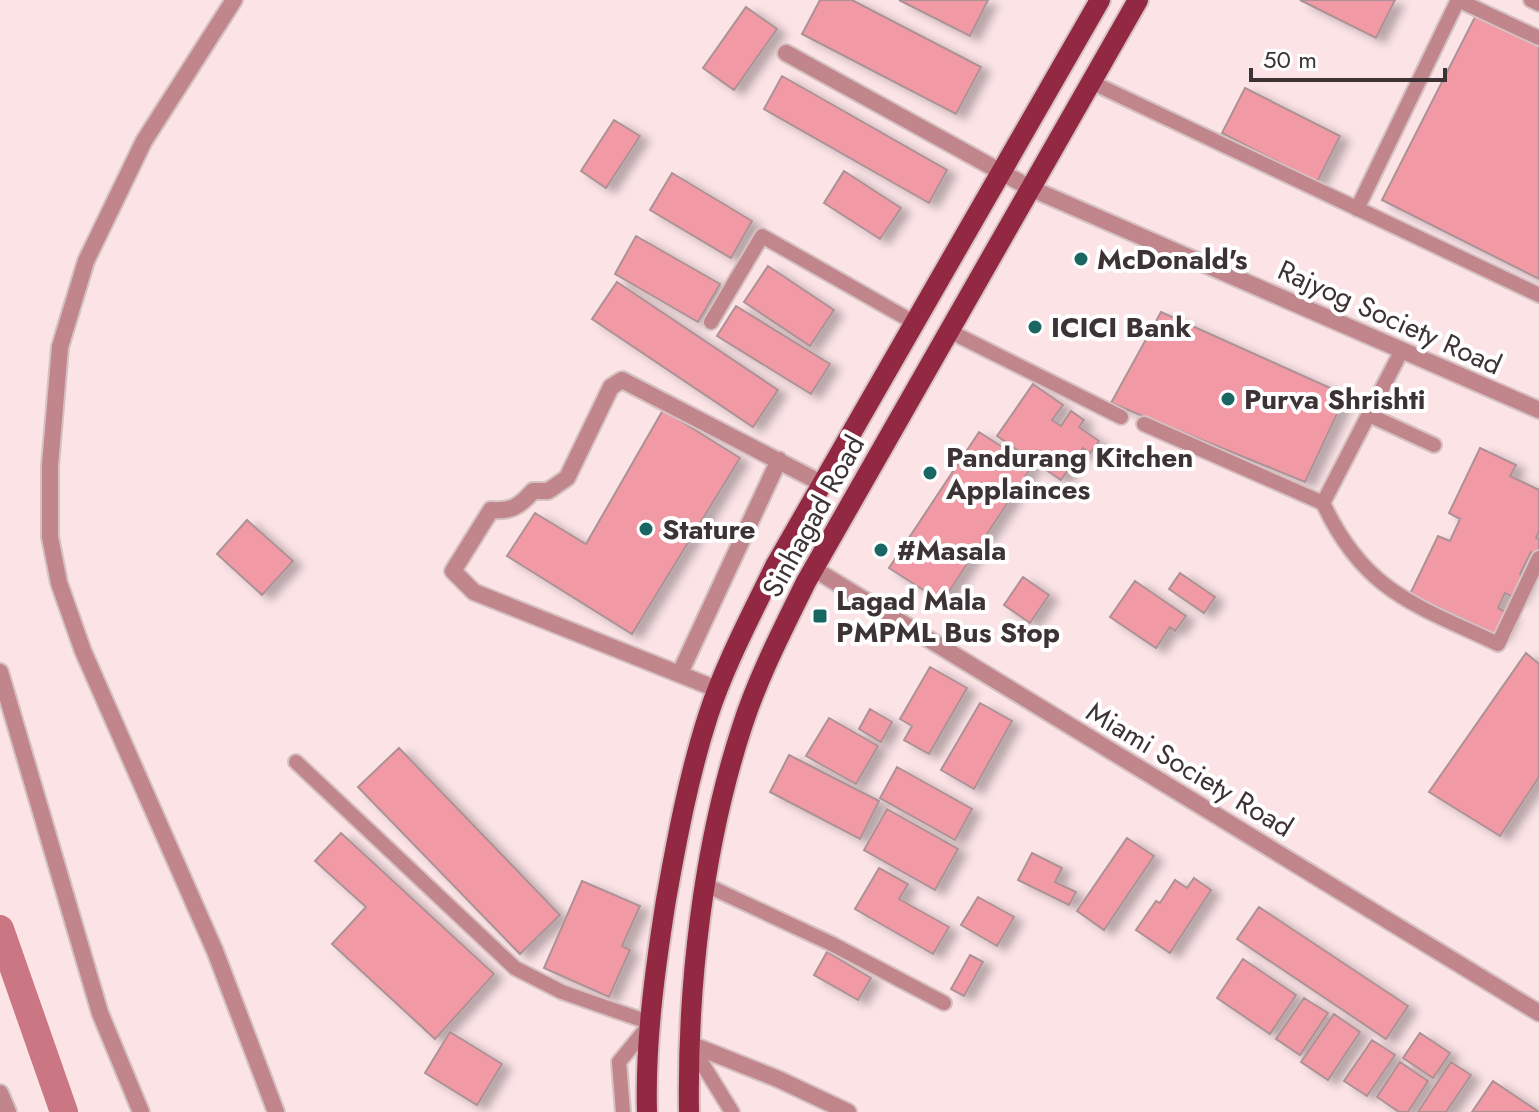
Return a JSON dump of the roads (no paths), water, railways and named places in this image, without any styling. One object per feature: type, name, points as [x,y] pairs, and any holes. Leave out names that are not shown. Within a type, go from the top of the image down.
[{"type":"main road","name":"Sinhagad Road","points":[[647,1112],[658,948],[674,854],[701,743],[739,640],[775,566],[1100,0]]},
{"type":"main road","name":"Sinhagad Road","points":[[689,1112],[691,1007],[709,859],[742,725],[771,655],[814,569],[1138,0]]},
{"type":"street","points":[[234,0],[144,141],[86,261],[60,347],[50,466],[50,537],[59,583],[83,651],[215,951],[276,1112]]},
{"type":"street","name":"Rajyog Society Road","points":[[786,53],[1030,188],[1539,410]]},
{"type":"street","points":[[719,690],[474,592],[453,571],[491,510],[506,512],[521,505],[533,491],[548,491],[567,478],[611,387],[622,380],[823,484]]},
{"type":"street","points":[[680,673],[779,460]]},
{"type":"street","name":"Miami Society Road","points":[[814,569],[1539,1013]]},
{"type":"street","points":[[0,672],[100,1013],[141,1112]]},
{"type":"street","points":[[690,1044],[778,1079],[848,1112]]},
{"type":"street","points":[[0,1093],[8,1112]]},
{"type":"lane","points":[[1357,209],[1458,0],[1539,38]]},
{"type":"lane","points":[[1531,0],[1539,4]]},
{"type":"lane","points":[[1091,82],[1539,295]]},
{"type":"lane","points":[[711,322],[762,236],[915,323]]},
{"type":"lane","points":[[949,331],[1121,417]]},
{"type":"lane","points":[[1323,503],[1402,350]]},
{"type":"lane","points":[[1369,415],[1434,445]]},
{"type":"lane","points":[[1144,424],[1323,503],[1341,541],[1361,566],[1400,597],[1498,644],[1539,558]]},
{"type":"lane","points":[[296,762],[515,968],[562,992],[651,1023],[619,1062],[623,1112]]},
{"type":"lane","points":[[706,885],[830,943],[944,1003]]},
{"type":"lane","points":[[690,1044],[732,1112]]},
{"type":"waterway","points":[[0,929],[64,1112]]},
{"type":"place","name":"McDonald's","points":[[1081,259]]},
{"type":"place","name":"ICICI Bank","points":[[1035,327]]},
{"type":"place","name":"Purva Shrishti","points":[[1228,399]]},
{"type":"place","name":"Pandurang Kitchen Applainces","points":[[930,473]]},
{"type":"place","name":"Stature","points":[[646,529]]},
{"type":"place","name":"#Masala","points":[[881,550]]},
{"type":"place","name":"Lagad Mala PMPML Bus Stop","points":[[820,616]]}]
